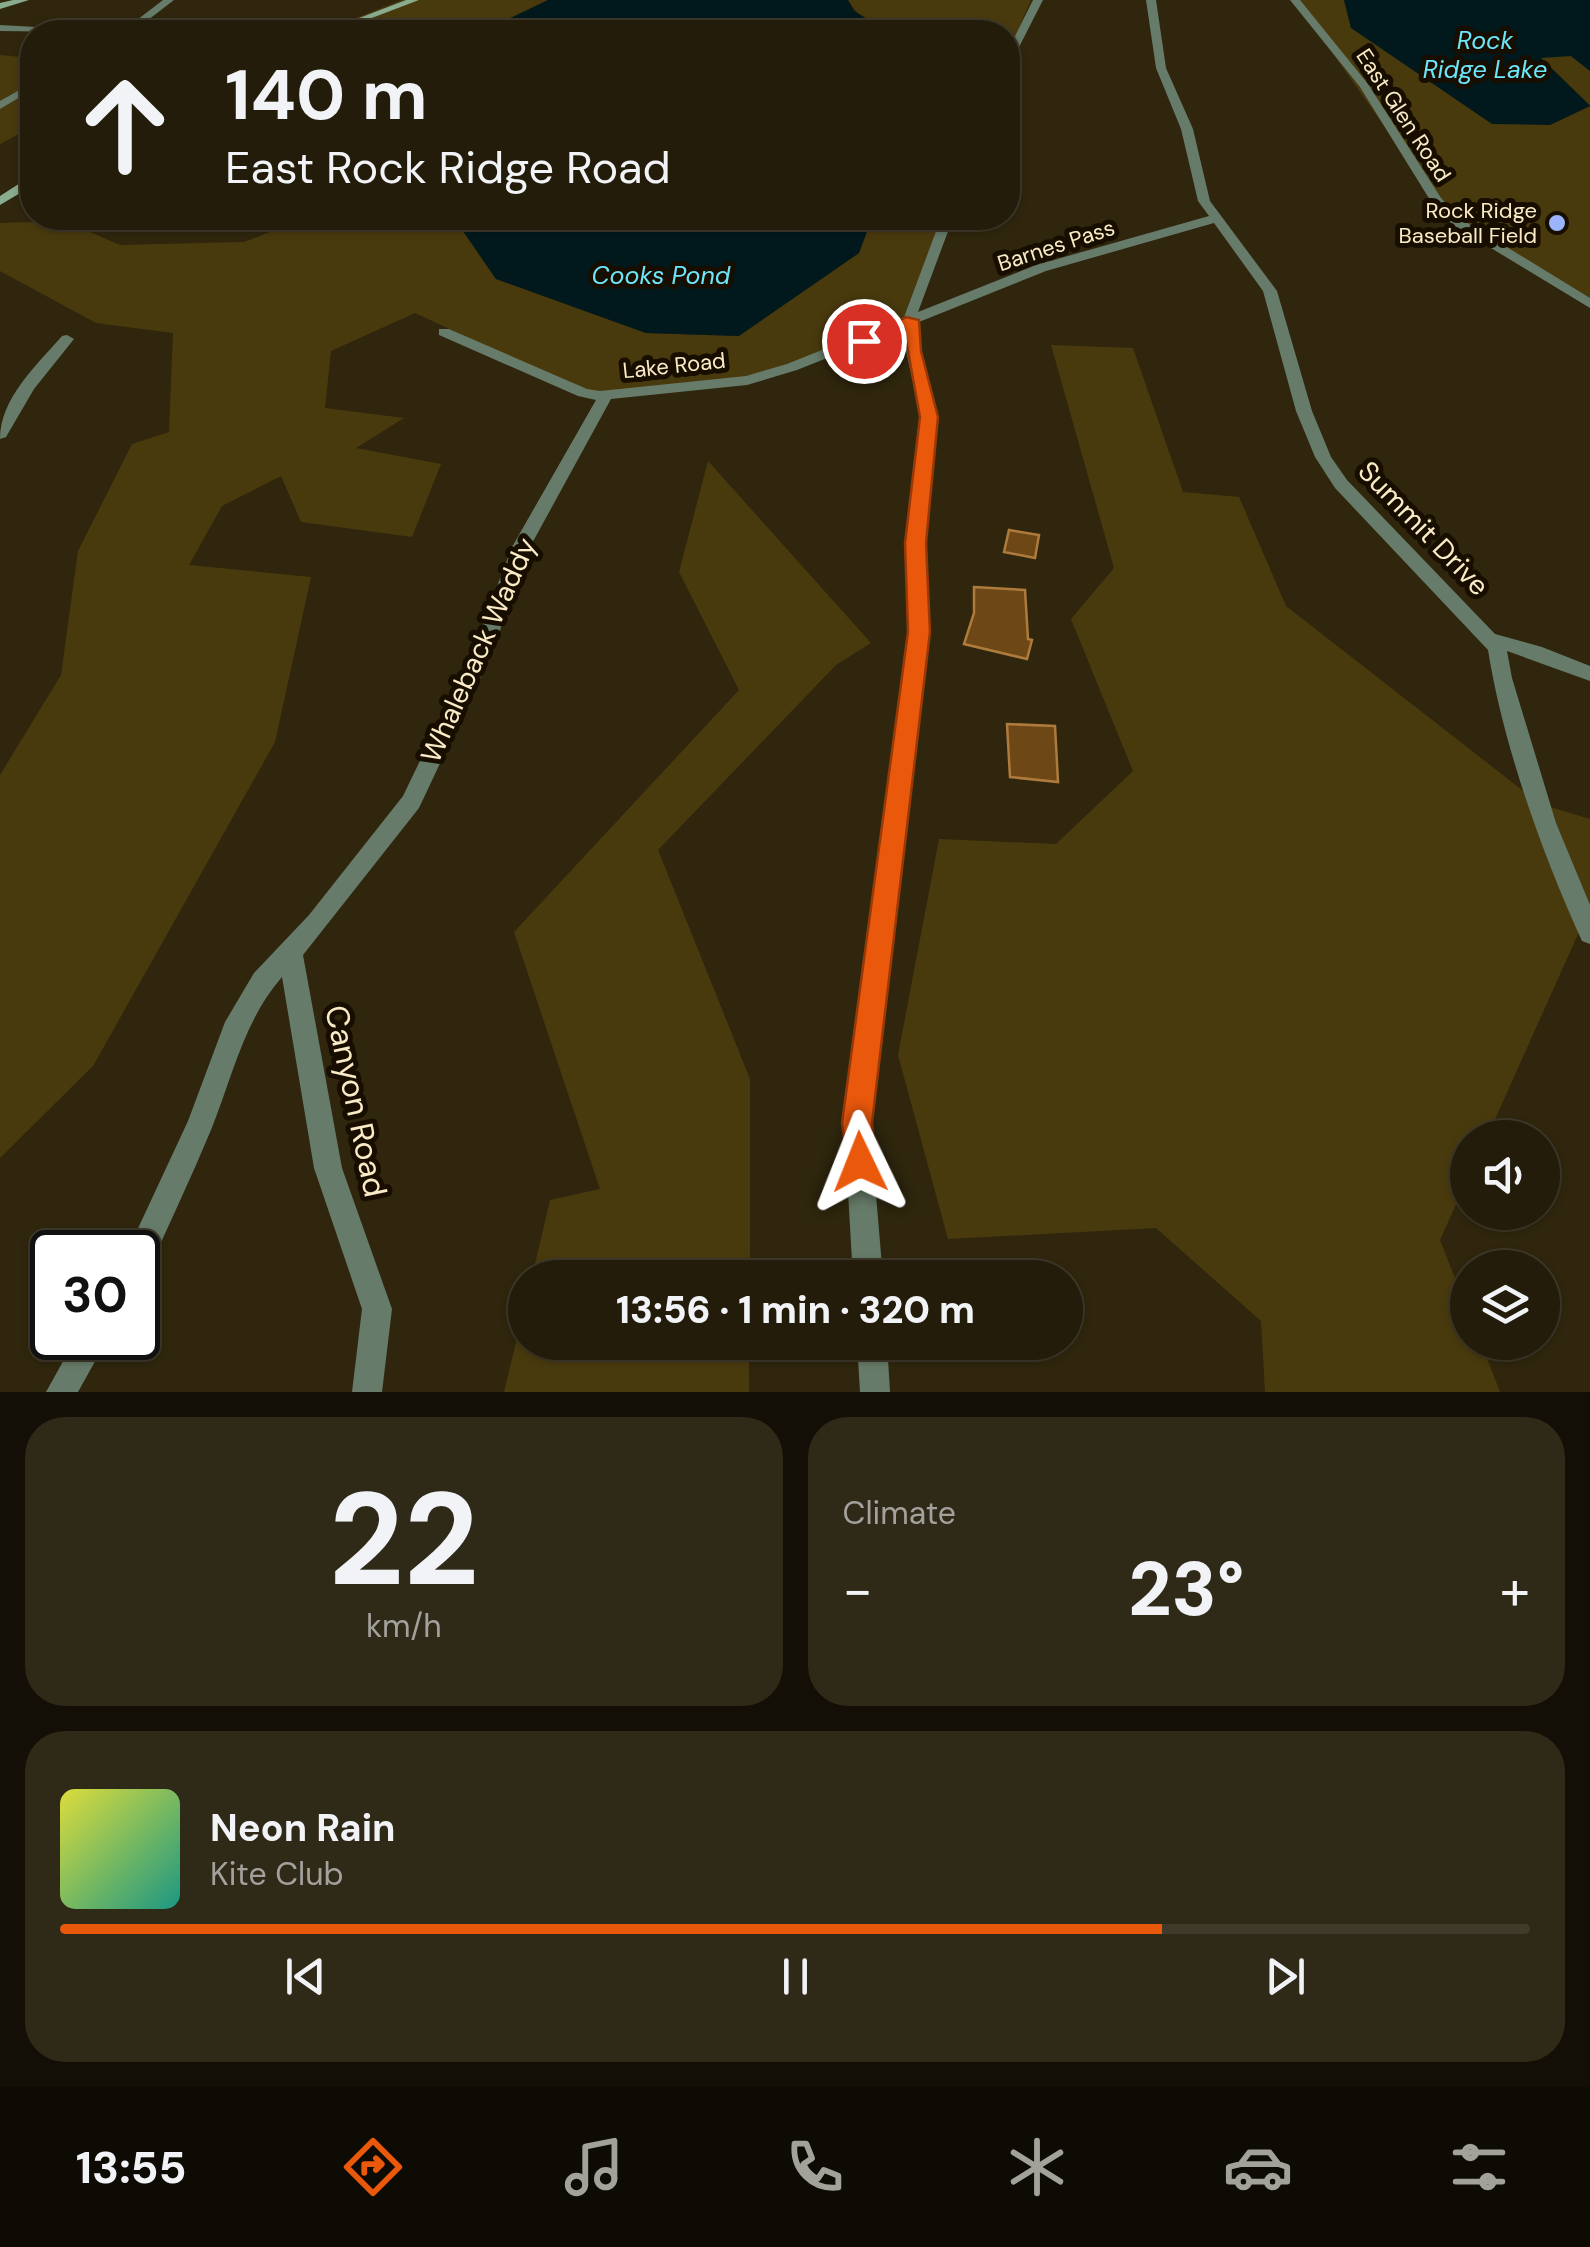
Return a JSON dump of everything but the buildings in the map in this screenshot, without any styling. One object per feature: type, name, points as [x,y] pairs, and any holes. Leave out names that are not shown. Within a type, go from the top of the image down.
[{"type":"street","points":[[0,6],[24,0]]},
{"type":"street","points":[[144,20],[169,0]]},
{"type":"street","points":[[360,20],[414,0]]},
{"type":"street","points":[[1020,35],[1038,0]]},
{"type":"street","name":"Summit Drive","points":[[1150,0],[1161,68],[1187,129],[1204,201],[1270,292],[1304,411],[1323,457],[1340,484],[1497,648],[1502,678],[1545,823],[1590,933]]},
{"type":"street","name":"East Glen Road","points":[[1295,0],[1364,86],[1436,200],[1456,222],[1590,304]]},
{"type":"street","name":"Barnes Pass","points":[[911,320],[1040,268],[1216,218]]},
{"type":"street","points":[[867,1260],[857,1123],[919,632],[916,543],[929,417],[913,351],[911,320],[916,290],[942,230]]},
{"type":"street","name":"Lake Road","points":[[444,332],[501,354],[564,386],[606,395],[747,380],[835,352],[911,320]]},
{"type":"street","points":[[0,434],[20,396],[66,340]]},
{"type":"street","name":"Whaleback Waddy","points":[[290,951],[415,794],[487,640],[521,547],[606,395]]},
{"type":"street","points":[[1491,640],[1590,674]]},
{"type":"street","points":[[152,1230],[199,1126],[234,1032],[263,980],[290,951]]},
{"type":"street","name":"Canyon Road","points":[[290,951],[328,1168],[377,1309],[367,1392]]},
{"type":"street","points":[[61,1392],[80,1360]]},
{"type":"street","points":[[873,1360],[875,1392]]},
{"type":"shaded area","points":[[402,0],[548,0],[506,20],[351,20]]},
{"type":"shaded area","points":[[848,0],[1031,0],[1020,25],[1020,20],[868,20]]},
{"type":"shaded area","points":[[1295,0],[1344,0],[1351,28],[1550,125],[1590,106],[1590,306],[1452,222]]},
{"type":"shaded area","points":[[0,55],[20,57],[20,133],[0,144]]},
{"type":"shaded area","points":[[1571,56],[1590,71],[1590,105],[1540,57]]},
{"type":"shaded area","points":[[20,222],[20,230],[86,230],[120,245],[244,242],[275,230],[462,230],[496,279],[646,333],[738,336],[859,253],[868,230],[937,230],[901,324],[758,379],[592,395],[415,313],[331,351],[325,408],[404,418],[356,448],[441,464],[412,537],[301,522],[281,476],[222,506],[189,565],[311,577],[275,742],[93,1066],[0,1158],[0,775],[61,675],[78,551],[132,444],[169,432],[173,333],[96,323],[0,271],[0,223]]},
{"type":"shaded area","points":[[1051,345],[1133,348],[1183,492],[1239,497],[1286,606],[1540,804],[1590,819],[1590,924],[1583,923],[1495,1120],[1450,1120],[1450,1218],[1440,1240],[1450,1266],[1450,1360],[1488,1360],[1500,1392],[1265,1392],[1261,1321],[1156,1228],[948,1239],[898,1055],[939,839],[1056,844],[1133,771],[1071,619],[1114,568]]},
{"type":"shaded area","points":[[708,461],[871,643],[836,665],[658,850],[750,1079],[750,1260],[536,1260],[550,1200],[600,1189],[514,932],[739,690],[679,572]]},
{"type":"shaded area","points":[[512,1360],[749,1360],[749,1392],[504,1392]]},
{"type":"water","points":[[548,0],[848,0],[854,11],[869,20],[506,20]]},
{"type":"water","name":"Rock Ridge Lake","points":[[1344,0],[1590,0],[1590,71],[1571,56],[1541,58],[1590,106],[1550,125],[1492,124],[1351,28]]},
{"type":"water","name":"Cooks Pond","points":[[462,230],[868,230],[859,253],[739,336],[646,333],[496,279]]},
{"type":"place","name":"Rock Ridge Baseball Field","points":[[1557,223]]},
{"type":"route","points":[[860,1162],[857,1123],[919,632],[916,543],[929,417],[913,351],[911,320],[864,341]]}]
